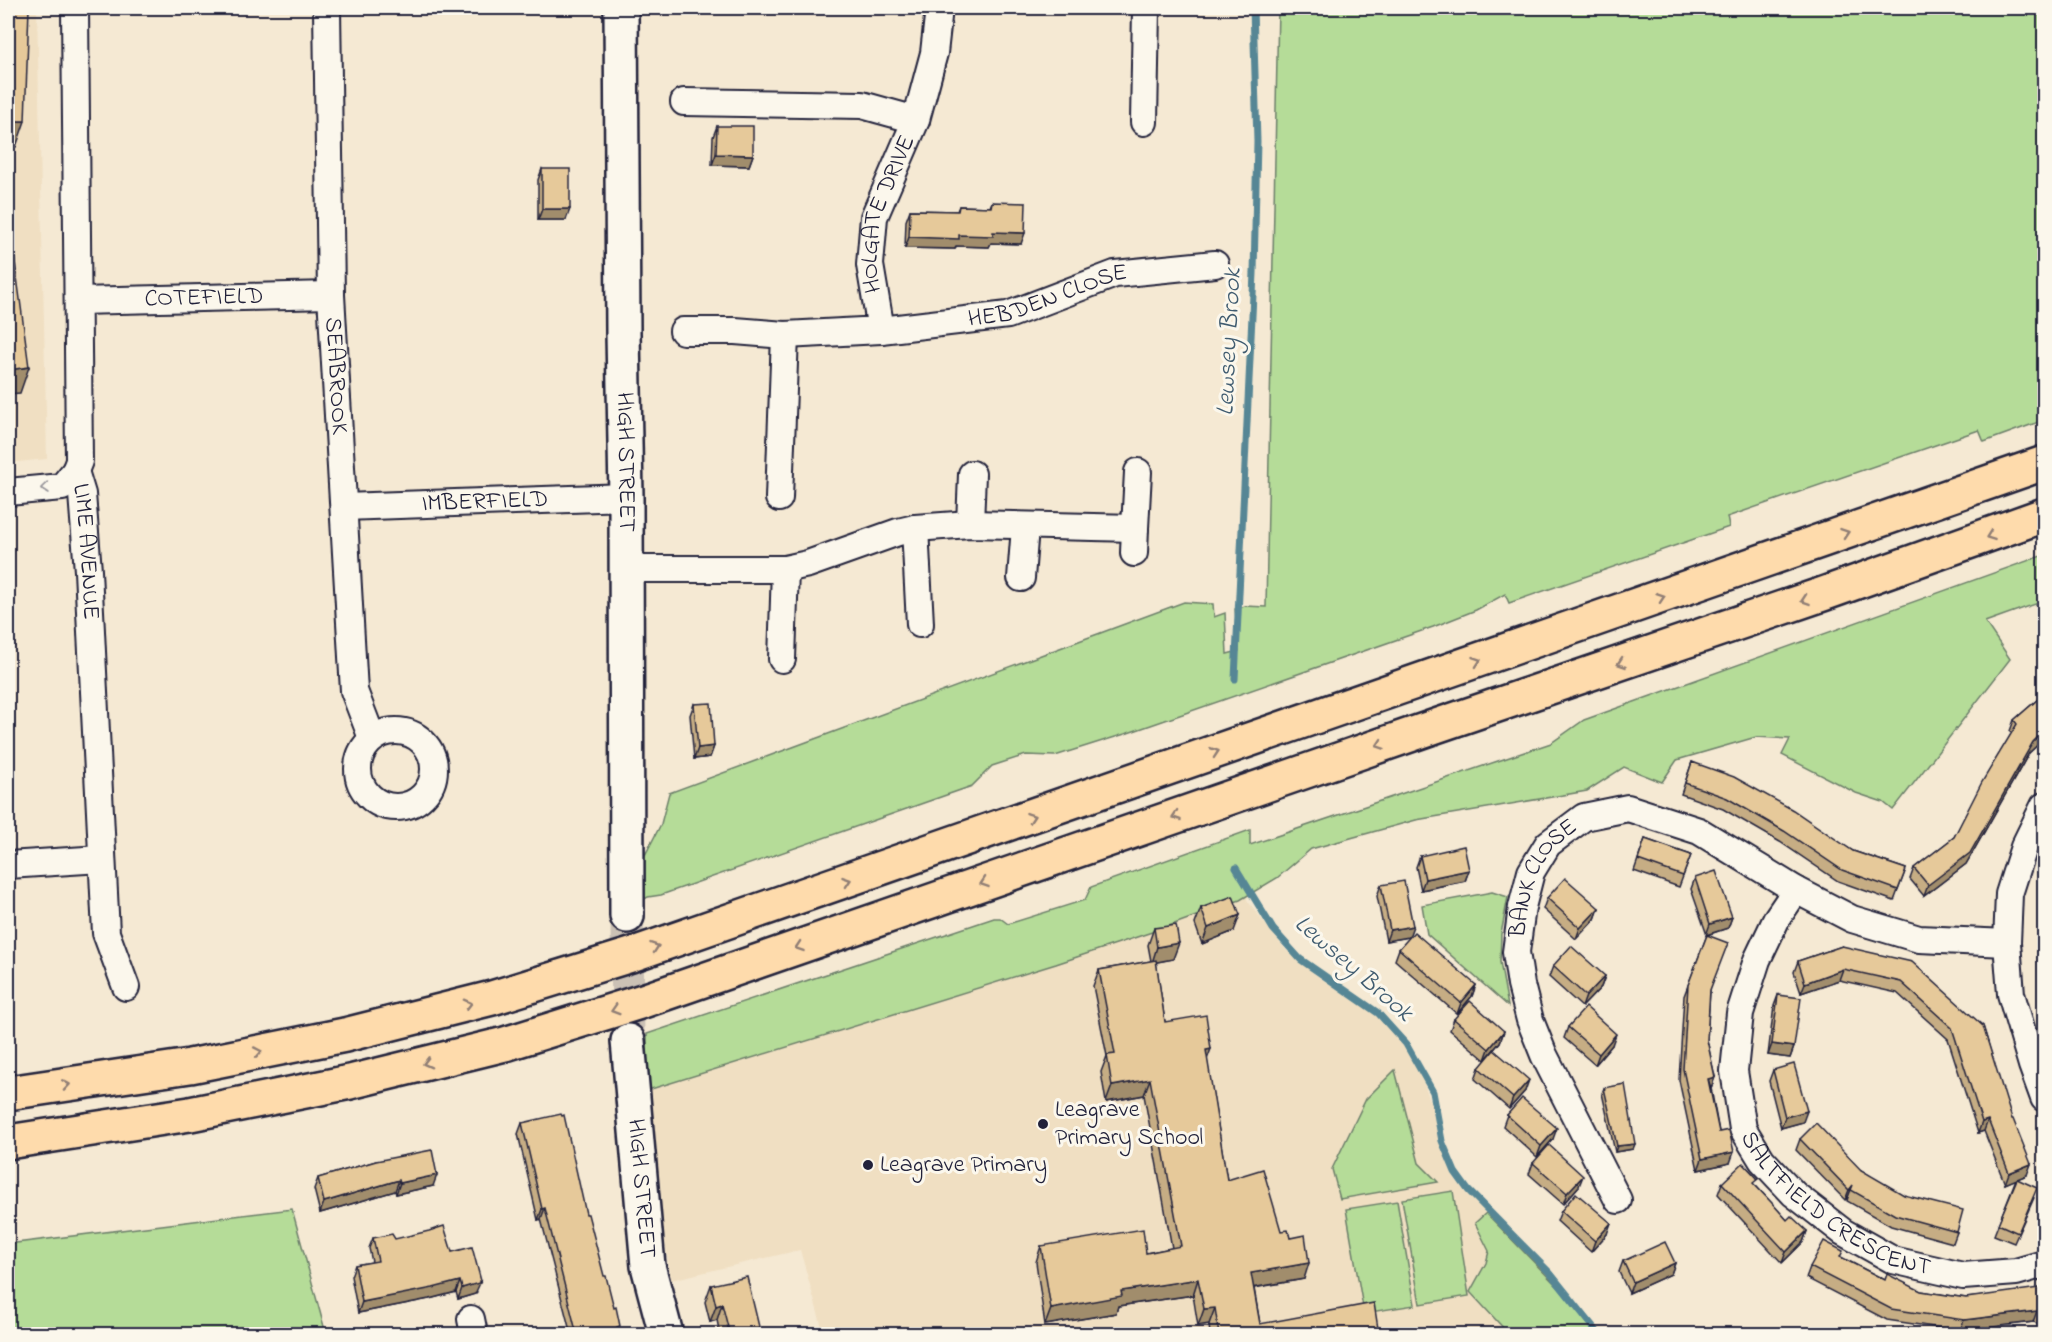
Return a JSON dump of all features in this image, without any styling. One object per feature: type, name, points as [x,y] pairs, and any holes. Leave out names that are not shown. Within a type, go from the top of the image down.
[{"type":"highway","points":[[8,1093],[190,1066],[345,1035],[492,998],[631,955],[2044,463]]},
{"type":"highway","points":[[8,1142],[190,1114],[350,1082],[505,1044],[601,1014],[2044,516]]},
{"type":"street","name":"LIME AVENUE","points":[[75,8],[80,451],[75,471],[82,494],[88,571],[106,933],[126,987]]},
{"type":"street","name":"SEABROOK","points":[[327,8],[331,295],[354,691],[372,738]]},
{"type":"street","name":"HIGH STREET","points":[[621,8],[627,916]]},
{"type":"street","name":"HOLGATE DRIVE","points":[[683,331],[735,331],[785,335],[881,330],[870,265],[874,217],[916,120],[934,53],[939,8]]},
{"type":"street","points":[[1144,122],[1146,8]]},
{"type":"street","points":[[684,102],[862,105],[916,120]]},
{"type":"street","name":"HEBDEN CLOSE","points":[[881,330],[1008,315],[1115,273],[1215,264]]},
{"type":"street","name":"COTEFIELD","points":[[78,301],[331,295]]},
{"type":"street","points":[[780,498],[785,335]]},
{"type":"street","points":[[8,492],[62,487],[75,471]]},
{"type":"street","points":[[1134,554],[1138,472]]},
{"type":"street","points":[[970,524],[972,474]]},
{"type":"street","name":"IMBERFIELD","points":[[344,507],[626,497]]},
{"type":"street","points":[[625,569],[784,569],[808,564],[915,528],[970,524],[1135,528]]},
{"type":"street","points":[[1021,578],[1025,527]]},
{"type":"street","points":[[915,528],[920,624]]},
{"type":"street","points":[[782,659],[784,569]]},
{"type":"street","points":[[2044,806],[2024,847],[2009,894],[2007,943],[2011,994],[2038,1062],[2044,1098]]},
{"type":"street","name":"BANK CLOSE","points":[[1618,1200],[1544,1055],[1530,1020],[1516,952],[1522,907],[1530,872],[1548,844],[1584,817],[1628,808],[1699,831],[1796,890],[1852,919],[1919,939],[2007,943]]},
{"type":"street","points":[[8,865],[101,860]]},
{"type":"street","name":"SALTFIELD CRESCENT","points":[[1796,890],[1777,918],[1757,960],[1740,1012],[1734,1071],[1743,1129],[1762,1160],[1794,1194],[1843,1232],[1893,1260],[1963,1276],[2016,1272],[2044,1264]]},
{"type":"street","name":"HIGH STREET","points":[[628,1041],[648,1266],[666,1335]]},
{"type":"shaded area","points":[[8,8],[37,8],[47,459],[8,463]]},
{"type":"shaded area","name":"Leagrave Primary School","points":[[1247,896],[1247,900],[1285,949],[1315,974],[1371,1011],[1395,1034],[1413,1058],[1421,1075],[1433,1109],[1439,1140],[1456,1180],[1560,1289],[1596,1334],[824,1334],[800,1250],[671,1280],[659,1202],[648,1090],[1056,964]]},
{"type":"green space","points":[[1278,8],[2044,8],[2044,420],[1984,442],[1979,430],[1727,517],[1729,527],[1509,603],[1505,594],[1476,610],[1433,627],[1128,733],[1055,756],[1026,755],[992,766],[972,786],[661,895],[648,897],[642,901],[639,867],[661,824],[669,793],[1184,602],[1213,604],[1214,617],[1225,613],[1227,654],[1239,651],[1235,609],[1245,606],[1266,607]]},
{"type":"green space","points":[[2044,555],[2044,601],[1985,622],[2010,659],[1893,810],[1883,802],[1856,793],[1782,755],[1790,739],[1756,737],[1677,760],[1662,782],[1624,767],[1587,791],[1416,820],[1311,849],[1277,878],[1240,900],[1158,930],[1056,964],[648,1090],[647,1034],[994,918],[1000,918],[1008,924],[1085,900],[1091,887],[1250,830],[1250,845],[1551,743],[1584,720]]},
{"type":"green space","points":[[1492,892],[1508,897],[1501,934],[1500,962],[1508,1006],[1427,934],[1422,905]]},
{"type":"green space","points":[[1395,1070],[1419,1163],[1438,1182],[1340,1199],[1332,1169],[1366,1099]]},
{"type":"green space","points":[[1453,1191],[1469,1296],[1420,1304],[1402,1199]]},
{"type":"green space","points":[[1397,1201],[1415,1305],[1364,1313],[1346,1209]]},
{"type":"green space","points":[[292,1209],[326,1334],[8,1334],[8,1244]]},
{"type":"green space","points":[[1486,1213],[1559,1288],[1596,1334],[1509,1334],[1470,1292],[1486,1263],[1489,1251],[1475,1223]]},
{"type":"building","points":[[8,8],[29,8],[25,121],[8,121]]},
{"type":"building","points":[[717,126],[753,126],[753,155],[716,154]]},
{"type":"building","points":[[542,169],[570,169],[570,209],[542,209]]},
{"type":"building","points":[[992,202],[1026,203],[1025,233],[993,232],[993,236],[959,235],[959,239],[909,237],[910,210],[958,211],[959,206],[991,207]]},
{"type":"building","points":[[8,209],[29,367],[8,370]]},
{"type":"building","points":[[2044,694],[2044,731],[2033,742],[1970,853],[1928,885],[1914,868],[1954,837],[1982,782],[2017,724],[2014,720]]},
{"type":"building","points":[[711,703],[714,746],[698,748],[694,704]]},
{"type":"building","points":[[1692,762],[1734,777],[1793,810],[1853,851],[1906,869],[1898,890],[1842,870],[1784,831],[1727,798],[1685,783]]},
{"type":"building","points":[[1645,839],[1691,855],[1683,876],[1638,860]]},
{"type":"building","points":[[1464,846],[1469,870],[1425,879],[1420,856]]},
{"type":"building","points":[[1716,871],[1732,917],[1710,924],[1695,878]]},
{"type":"building","points":[[1565,878],[1599,908],[1580,928],[1547,898]]},
{"type":"building","points":[[1404,881],[1413,926],[1390,930],[1381,885]]},
{"type":"building","points":[[1233,896],[1240,915],[1208,928],[1201,908]]},
{"type":"building","points":[[1176,925],[1179,943],[1157,947],[1154,928]]},
{"type":"building","points":[[1414,932],[1476,985],[1461,1003],[1399,949]]},
{"type":"building","points":[[1707,935],[1728,943],[1710,990],[1707,1040],[1715,1077],[1708,1079],[1719,1132],[1729,1130],[1734,1152],[1702,1159],[1683,1069],[1688,985]]},
{"type":"building","points":[[1571,946],[1605,976],[1586,996],[1553,966]]},
{"type":"building","points":[[1842,946],[1912,962],[1983,1026],[2012,1119],[2031,1164],[2009,1173],[1988,1120],[1982,1122],[1952,1028],[1901,982],[1843,969],[1805,983],[1798,961]]},
{"type":"building","name":"Leagrave Primary School","points":[[1156,960],[1165,1022],[1206,1015],[1211,1049],[1206,1050],[1227,1180],[1263,1169],[1281,1231],[1288,1230],[1290,1238],[1305,1235],[1309,1263],[1251,1273],[1260,1324],[1374,1303],[1379,1335],[1219,1335],[1215,1308],[1204,1309],[1198,1279],[1121,1291],[1122,1296],[1051,1309],[1041,1246],[1143,1229],[1146,1253],[1181,1246],[1150,1079],[1112,1086],[1107,1055],[1115,1054],[1099,970]]},
{"type":"building","points":[[1778,995],[1801,998],[1794,1047],[1772,1044]]},
{"type":"building","points":[[1470,1001],[1504,1031],[1489,1049],[1454,1019]]},
{"type":"building","points":[[1586,1007],[1616,1034],[1599,1054],[1568,1027]]},
{"type":"building","points":[[1494,1050],[1529,1080],[1513,1098],[1479,1068]]},
{"type":"building","points":[[1794,1064],[1807,1111],[1785,1117],[1773,1070]]},
{"type":"building","points":[[1625,1084],[1635,1144],[1617,1146],[1604,1088]]},
{"type":"building","points":[[1522,1098],[1557,1128],[1541,1146],[1507,1115]]},
{"type":"building","points":[[564,1115],[586,1214],[588,1214],[614,1308],[616,1307],[620,1326],[617,1327],[619,1335],[577,1335],[545,1208],[542,1209],[522,1123]]},
{"type":"building","points":[[1816,1123],[1861,1170],[1904,1195],[1963,1210],[1957,1232],[1895,1215],[1851,1190],[1853,1185],[1849,1190],[1800,1139]]},
{"type":"building","points":[[1549,1145],[1583,1176],[1567,1193],[1533,1163]]},
{"type":"building","points":[[432,1150],[437,1175],[400,1183],[399,1180],[324,1202],[318,1178],[376,1161]]},
{"type":"building","points":[[1743,1163],[1758,1179],[1753,1183],[1787,1220],[1791,1216],[1807,1231],[1786,1252],[1722,1183]]},
{"type":"building","points":[[2017,1179],[2037,1188],[2018,1233],[1998,1224]]},
{"type":"building","points":[[1576,1193],[1611,1223],[1595,1241],[1561,1211]]},
{"type":"building","points":[[444,1226],[452,1252],[472,1247],[481,1281],[479,1283],[462,1288],[460,1281],[362,1302],[355,1265],[378,1261],[373,1238],[392,1234],[395,1239]]},
{"type":"building","points":[[1824,1241],[1843,1251],[1840,1257],[1885,1280],[1887,1274],[1921,1291],[1966,1298],[2039,1288],[2044,1290],[2044,1313],[2037,1311],[1964,1320],[1891,1309],[1810,1267]]},
{"type":"building","points":[[1665,1242],[1675,1263],[1633,1282],[1623,1261]]},
{"type":"building","points":[[747,1277],[761,1335],[730,1335],[722,1304],[716,1306],[711,1285]]},
{"type":"waterway","name":"Lewsey Brook","points":[[1235,679],[1254,273],[1257,141],[1253,8]]},
{"type":"waterway","name":"Lewsey Brook","points":[[1236,868],[1273,929],[1300,959],[1378,1013],[1406,1044],[1433,1092],[1442,1141],[1455,1172],[1468,1190],[1550,1273],[1599,1334]]},
{"type":"tunnel","points":[[627,916],[628,1041]]},
{"type":"place","name":"Leagrave Primary School","points":[[1043,1124]]},
{"type":"place","name":"Leagrave Primary","points":[[868,1165]]}]
